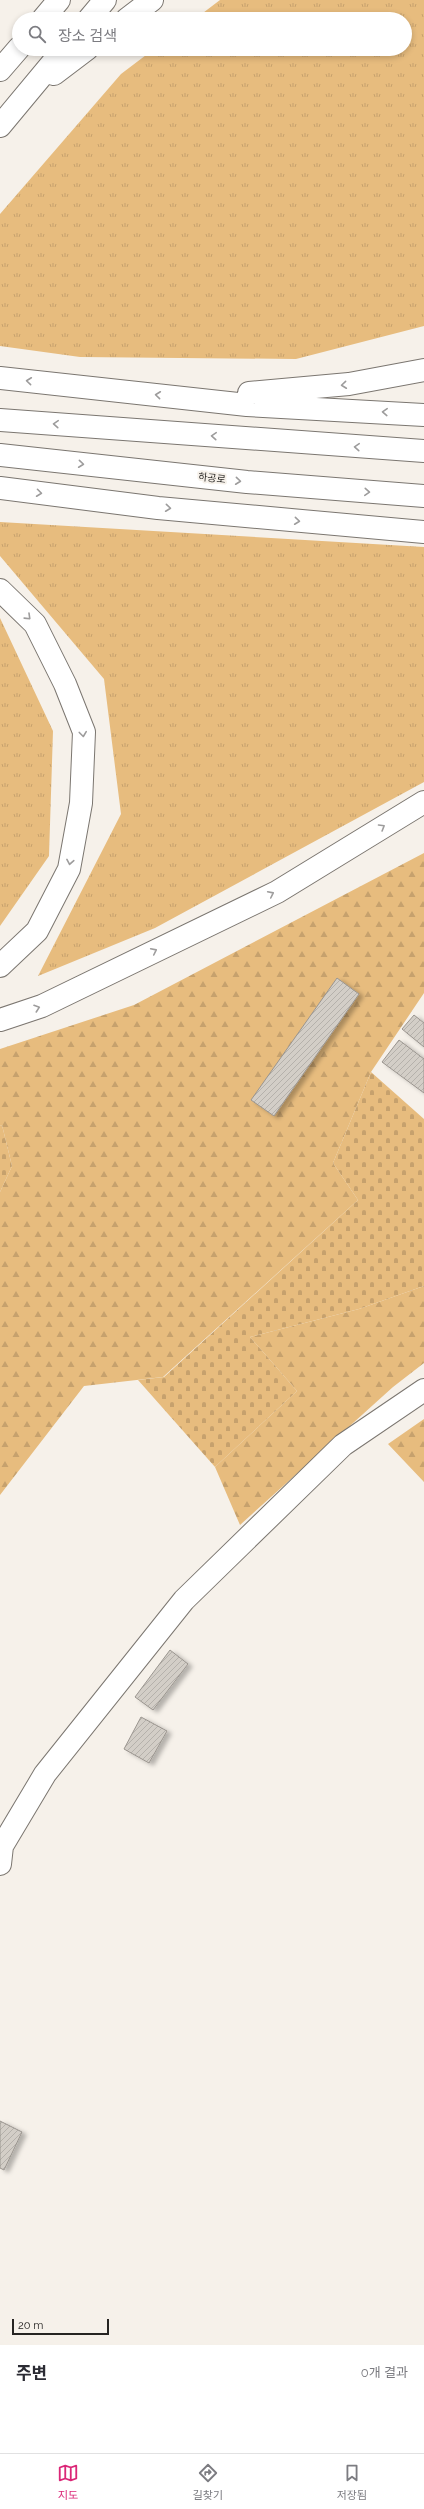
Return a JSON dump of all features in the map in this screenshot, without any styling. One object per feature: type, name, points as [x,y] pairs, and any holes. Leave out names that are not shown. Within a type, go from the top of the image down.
[{"type":"main road","points":[[49,12],[59,0]]},
{"type":"main road","points":[[95,12],[105,0]]},
{"type":"main road","points":[[136,12],[152,0]]},
{"type":"main road","points":[[0,70],[12,56]]},
{"type":"main road","points":[[0,126],[58,56]]},
{"type":"main road","points":[[23,97],[78,56]]},
{"type":"main road","points":[[190,399],[349,384],[424,370]]},
{"type":"main road","points":[[0,378],[247,405],[424,415]]},
{"type":"main road","points":[[0,420],[424,451]]},
{"type":"main road","name":"하공로","points":[[0,455],[247,482],[424,496]]},
{"type":"main road","points":[[0,488],[158,508],[424,532]]},
{"type":"main road","points":[[0,590],[35,624],[65,684],[84,732],[81,803],[69,869],[37,931],[0,966]]},
{"type":"main road","points":[[0,1020],[42,1006],[277,892],[424,802]]},
{"type":"main road","points":[[0,1864],[2,1846],[45,1774],[184,1600],[343,1445],[424,1390]]},
{"type":"green space","points":[[220,0],[424,0],[424,326],[296,359],[80,357],[0,346],[0,214],[121,74],[145,56],[412,56],[412,12],[204,12]]},
{"type":"green space","points":[[0,522],[424,547],[424,782],[155,928],[38,976],[121,814],[104,679],[0,556]]},
{"type":"green space","points":[[0,618],[53,731],[49,856],[0,926]]},
{"type":"green space","points":[[424,853],[424,993],[371,1072],[333,1163],[358,1200],[163,1377],[84,1386],[0,1495],[0,1192],[12,1166],[2,1125],[0,1126],[0,1049],[134,1005]]},
{"type":"green space","points":[[371,1072],[424,1119],[424,1286],[359,1309],[250,1337],[297,1391],[215,1467],[138,1380],[164,1377],[358,1200],[333,1163]]},
{"type":"green space","points":[[2,1125],[12,1166],[0,1192],[0,1126]]},
{"type":"green space","points":[[424,1286],[424,1363],[393,1387],[240,1525],[215,1467],[297,1391],[250,1337],[359,1309]]},
{"type":"green space","points":[[424,1419],[424,1482],[388,1444]]},
{"type":"building","points":[[337,978],[359,994],[274,1116],[251,1100]]},
{"type":"building","points":[[414,1015],[424,1023],[424,1047],[402,1029]]},
{"type":"building","points":[[399,1040],[424,1059],[424,1093],[382,1062]]},
{"type":"building","points":[[170,1650],[188,1664],[153,1710],[135,1697]]},
{"type":"building","points":[[141,1717],[167,1731],[149,1763],[124,1749]]},
{"type":"building","points":[[0,2121],[22,2132],[4,2170],[0,2168]]}]
